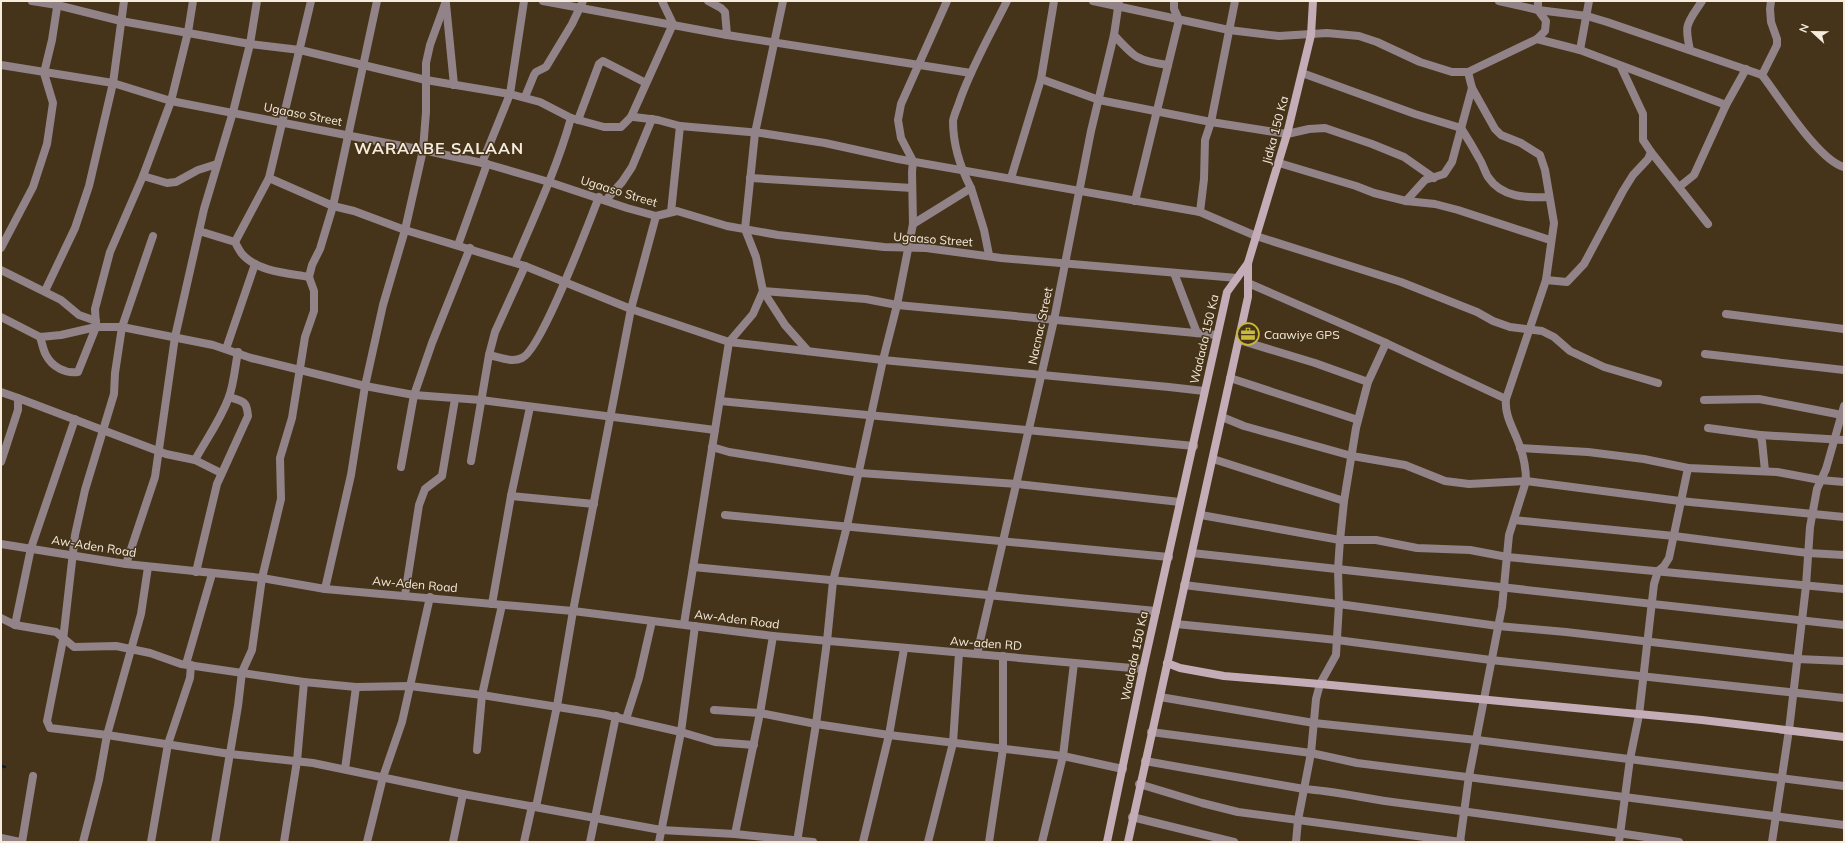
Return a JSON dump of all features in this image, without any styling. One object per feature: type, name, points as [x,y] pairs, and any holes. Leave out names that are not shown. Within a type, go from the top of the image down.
[{"type":"street","points":[[32,1],[58,3],[121,21],[250,44],[300,50],[426,80],[510,94],[540,102],[574,119],[612,128],[621,126],[631,117],[673,24]]},
{"type":"street","points":[[45,291],[72,234],[82,207],[113,83],[124,1]]},
{"type":"street","points":[[40,337],[45,355],[50,361],[58,368],[70,373],[78,372],[96,324],[95,308],[110,252],[143,176],[171,100],[188,32],[193,1]]},
{"type":"street","points":[[126,564],[155,477],[175,337],[199,230],[233,112],[250,44],[257,1]]},
{"type":"street","points":[[235,242],[269,178],[311,1]]},
{"type":"street","points":[[215,842],[242,672],[252,650],[262,578],[281,499],[280,458],[292,418],[305,337],[314,312],[314,292],[309,277],[312,265],[320,249],[333,206],[362,65],[377,1]]},
{"type":"street","points":[[325,589],[351,476],[365,386],[384,305],[405,230],[423,150],[426,63],[430,45],[446,1]]},
{"type":"street","points":[[446,1],[454,85]]},
{"type":"street","points":[[458,245],[510,94],[524,1]]},
{"type":"street","points":[[543,1],[581,4],[727,35],[971,73]]},
{"type":"street","points":[[662,1],[673,24]]},
{"type":"street","points":[[708,1],[725,12],[727,35]]},
{"type":"street","points":[[782,1],[775,42],[755,133],[745,229],[756,257],[764,291],[785,325],[808,351]]},
{"type":"street","points":[[797,841],[816,724],[833,581],[860,473],[883,360],[897,305],[907,248],[913,224],[913,161],[901,138],[898,120],[901,104],[947,1]]},
{"type":"street","points":[[988,256],[984,230],[971,188],[961,169],[954,142],[953,119],[971,73],[1007,1]]},
{"type":"street","points":[[1011,178],[1041,79],[1054,1]]},
{"type":"street","points":[[1093,1],[1118,4],[1179,20],[1230,30],[1279,36],[1327,33],[1359,36],[1377,42],[1420,62],[1452,72],[1468,72],[1537,39],[1545,31],[1546,21],[1538,10],[1538,1]]},
{"type":"street","points":[[1135,201],[1157,110],[1167,76],[1168,65],[1179,20],[1174,9],[1174,1]]},
{"type":"street","points":[[1200,212],[1204,179],[1205,140],[1211,122],[1235,1]]},
{"type":"street","name":"Jidka 150 Ka","points":[[1248,263],[1287,134],[1311,35],[1313,1]]},
{"type":"street","points":[[1499,1],[1538,10],[1587,16],[1762,75],[1819,150],[1837,165],[1844,167]]},
{"type":"street","points":[[1580,50],[1589,1]]},
{"type":"street","points":[[1690,50],[1686,30],[1688,21],[1702,1]]},
{"type":"street","points":[[1762,75],[1777,45],[1777,39],[1771,22],[1771,1]]},
{"type":"street","points":[[1,248],[33,187],[47,144],[53,103],[44,74],[52,40],[58,3]]},
{"type":"street","points":[[525,98],[534,75],[536,72],[546,68],[572,24],[581,4]]},
{"type":"street","name":"Nacnac Street","points":[[977,654],[1054,320],[1092,131],[1114,35],[1118,4]]},
{"type":"street","points":[[1114,35],[1132,56],[1150,63],[1168,65]]},
{"type":"street","points":[[1537,39],[1580,50],[1621,67],[1726,105]]},
{"type":"street","points":[[515,262],[598,64],[603,61],[646,83]]},
{"type":"street","name":"Ugaaso Street","points":[[1,65],[44,74],[113,83],[171,100],[423,150],[485,164],[549,182],[656,216],[671,212],[685,212],[707,220],[745,229],[786,236],[884,247],[926,248],[988,256],[1237,278]]},
{"type":"street","points":[[1621,67],[1642,114],[1643,140],[1708,224]]},
{"type":"street","points":[[1679,187],[1694,175],[1726,105],[1746,69]]},
{"type":"street","points":[[1139,784],[1238,812],[1460,842],[1469,776],[1498,626],[1509,535],[1526,482],[1526,473],[1520,448],[1505,408],[1506,399],[1546,280],[1550,240],[1554,223],[1545,170],[1540,156],[1521,143],[1500,135],[1495,129],[1472,88],[1468,72]]},
{"type":"street","points":[[1302,73],[1415,114],[1461,128],[1481,160],[1489,178],[1498,188],[1512,195],[1528,198],[1549,197]]},
{"type":"street","points":[[1041,79],[1099,100],[1157,110],[1174,116],[1287,134],[1309,129],[1325,128],[1404,157],[1434,178]]},
{"type":"street","points":[[1406,201],[1425,180],[1444,174],[1452,162],[1472,88]]},
{"type":"street","points":[[631,117],[652,119],[680,126],[755,133],[825,143],[1080,192],[1200,212],[1256,236],[1401,282],[1477,312],[1493,321],[1510,327],[1542,331],[1554,337],[1570,351],[1604,368],[1658,383]]},
{"type":"street","points":[[489,355],[513,360],[522,358],[532,349],[566,281],[602,199],[622,182],[632,167],[652,119]]},
{"type":"street","points":[[671,212],[680,126]]},
{"type":"street","points":[[1546,280],[1567,282],[1584,264],[1623,191],[1633,175],[1648,159],[1651,152]]},
{"type":"street","points":[[1279,163],[1356,186],[1374,193],[1406,201],[1458,210],[1550,240]]},
{"type":"street","points":[[143,176],[167,183],[176,182],[198,170],[217,164]]},
{"type":"street","points":[[269,178],[333,206],[354,211],[405,230],[515,262],[566,281],[631,309],[729,342],[883,360],[1169,387],[1204,392]]},
{"type":"street","points":[[750,178],[912,188]]},
{"type":"street","points":[[913,224],[971,188]]},
{"type":"street","points":[[524,842],[534,807],[557,706],[572,610],[631,309],[656,216]]},
{"type":"street","points":[[199,230],[235,242],[243,255],[255,264],[273,270],[309,277]]},
{"type":"street","points":[[153,236],[122,327],[115,373],[114,394],[85,490],[75,535],[74,556],[63,640],[47,721],[50,728],[107,734],[230,754],[297,761],[463,794],[661,830],[730,837],[814,842]]},
{"type":"street","points":[[400,467],[414,395],[432,343],[470,248]]},
{"type":"street","points":[[1128,842],[1144,760],[1160,697],[1184,585],[1201,515],[1248,297],[1248,263]]},
{"type":"street","name":"Wadada 150 Ka","points":[[1108,842],[1143,669],[1194,446],[1204,392],[1227,292],[1248,263]]},
{"type":"street","points":[[226,349],[255,264]]},
{"type":"street","points":[[471,461],[489,355],[495,332],[525,266]]},
{"type":"street","points":[[1,270],[61,300],[79,315],[96,324],[122,327],[175,337],[238,352],[251,358],[365,386],[414,395],[481,400],[715,430]]},
{"type":"street","points":[[1174,273],[1197,333]]},
{"type":"street","points":[[1248,283],[1386,343],[1506,399]]},
{"type":"street","points":[[764,291],[866,298],[897,305],[1217,335]]},
{"type":"street","points":[[684,624],[729,342],[753,314],[764,291]]},
{"type":"street","points":[[1726,314],[1844,329]]},
{"type":"street","points":[[1,317],[40,337],[61,335],[96,324]]},
{"type":"street","points":[[1239,340],[1315,363],[1368,382]]},
{"type":"street","points":[[1296,842],[1298,820],[1311,753],[1316,699],[1320,684],[1336,655],[1339,604],[1338,569],[1340,540],[1344,502],[1358,420],[1368,382],[1386,343]]},
{"type":"street","points":[[195,460],[202,446],[212,433],[229,397],[238,352]]},
{"type":"street","points":[[1705,354],[1844,370]]},
{"type":"street","points":[[1230,378],[1358,420]]},
{"type":"street","points":[[1,392],[174,456],[195,460],[221,473]]},
{"type":"street","points":[[196,572],[215,490],[221,473],[248,416],[248,407],[243,401],[229,397]]},
{"type":"street","points":[[1,462],[18,410],[18,398]]},
{"type":"street","points":[[1704,400],[1759,398],[1843,411],[1817,489],[1812,515],[1806,586],[1789,730],[1772,842]]},
{"type":"street","points":[[405,595],[419,505],[425,489],[442,476],[455,399]]},
{"type":"street","points":[[720,401],[1194,446]]},
{"type":"street","points":[[492,604],[511,496],[530,407]]},
{"type":"street","points":[[1222,418],[1244,426],[1352,456],[1405,465],[1445,481],[1470,484],[1526,482],[1680,501],[1844,517]]},
{"type":"street","points":[[15,625],[31,548],[75,419]]},
{"type":"street","points":[[1708,428],[1760,435],[1844,440]]},
{"type":"street","points":[[1760,435],[1765,471]]},
{"type":"street","points":[[712,448],[860,473],[1017,484],[1180,502]]},
{"type":"street","points":[[1520,448],[1588,452],[1644,459],[1688,468],[1765,471],[1785,473],[1820,480],[1844,482]]},
{"type":"street","points":[[1213,460],[1344,502]]},
{"type":"street","points":[[1619,842],[1630,759],[1639,715],[1651,604],[1658,571],[1664,566],[1669,558],[1688,468]]},
{"type":"street","points":[[511,496],[594,504]]},
{"type":"street","points":[[725,515],[1004,540],[1169,557]]},
{"type":"street","points":[[1201,515],[1340,540],[1376,540],[1417,548],[1470,550],[1507,557],[1844,589]]},
{"type":"street","points":[[1514,520],[1674,536],[1808,553],[1844,555]]},
{"type":"street","name":"Aw-Aden Road","points":[[1,544],[126,564],[262,578],[325,589],[572,610],[773,636],[827,641]]},
{"type":"street","points":[[1192,553],[1504,586],[1844,625]]},
{"type":"street","points":[[83,842],[99,780],[107,734],[141,614],[148,567]]},
{"type":"street","points":[[693,567],[1156,611]]},
{"type":"street","points":[[151,842],[168,744],[190,678],[189,665],[212,574]]},
{"type":"street","points":[[1184,585],[1339,604],[1498,626],[1647,641],[1797,659],[1844,661]]},
{"type":"street","points":[[368,842],[383,777],[402,722],[430,597]]},
{"type":"street","points":[[477,750],[482,695],[502,605]]},
{"type":"street","points":[[1,618],[15,625],[56,632],[63,640],[74,647],[106,645],[132,650],[189,665],[304,682],[356,687],[410,686],[482,695],[616,716],[715,742],[754,746]]},
{"type":"street","points":[[626,719],[639,678],[652,621]]},
{"type":"street","points":[[1176,624],[1337,640],[1491,660],[1643,675],[1844,698]]},
{"type":"street","points":[[659,842],[681,732],[696,626]]},
{"type":"street","points":[[730,837],[754,746],[773,636]]},
{"type":"street","name":"Aw-aden RD","points":[[827,641],[1143,669]]},
{"type":"street","points":[[863,842],[889,735],[904,649]]},
{"type":"street","points":[[928,842],[953,743],[959,653]]},
{"type":"street","points":[[989,842],[1003,749],[1003,656]]},
{"type":"street","points":[[1042,842],[1063,756],[1074,663]]},
{"type":"street","points":[[1167,664],[1180,668],[1224,676],[1639,715],[1844,737]]},
{"type":"street","points":[[284,842],[297,761],[304,682]]},
{"type":"street","points":[[345,770],[356,687]]},
{"type":"street","points":[[1160,697],[1314,723],[1477,740],[1782,777],[1844,786]]},
{"type":"street","points":[[714,710],[760,713],[816,724],[889,735],[1063,756],[1123,769]]},
{"type":"street","points":[[590,842],[616,716]]},
{"type":"street","points":[[1151,732],[1311,753],[1357,763],[1625,796],[1844,826]]},
{"type":"street","points":[[1144,760],[1304,789],[1328,791],[1391,802],[1464,810],[1679,842]]},
{"type":"street","points":[[1,838],[21,842],[33,776]]},
{"type":"street","points":[[453,842],[463,794]]},
{"type":"street","points":[[1132,817],[1234,842]]},
{"type":"waterway","points":[[1,766],[5,767]]},
{"type":"place","name":"Caawiye GPS","points":[[1248,334]]},
{"type":"district","name":"WARAABE SALAAN","points":[[439,148]]}]
